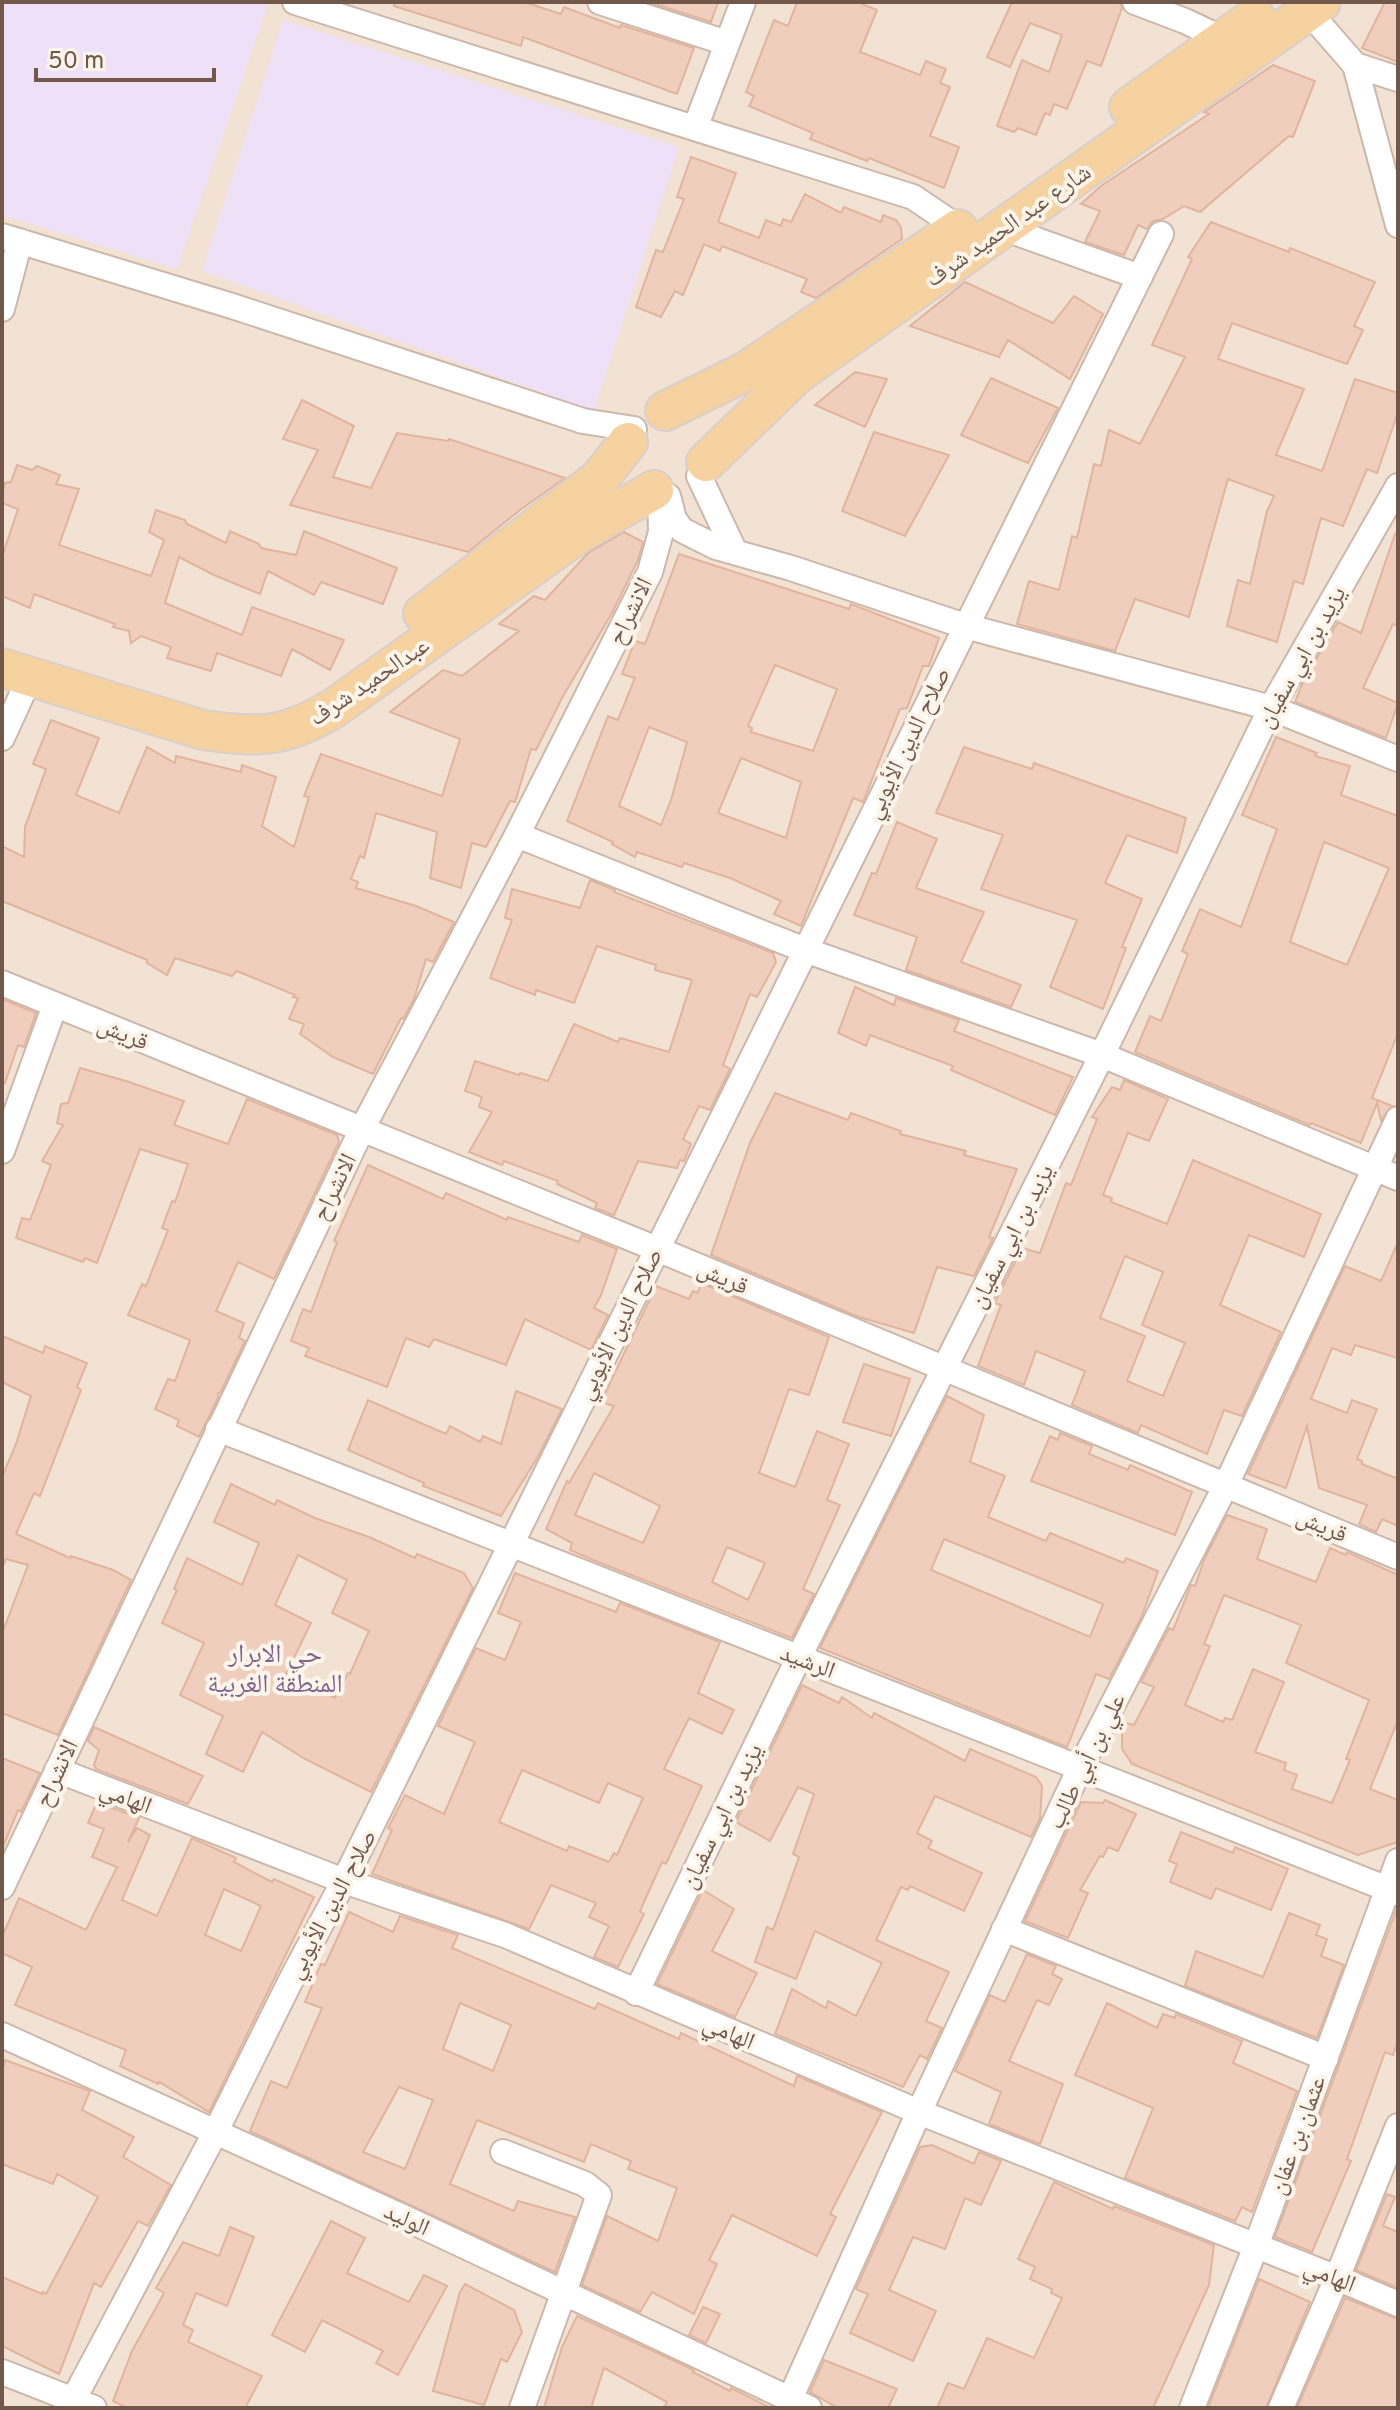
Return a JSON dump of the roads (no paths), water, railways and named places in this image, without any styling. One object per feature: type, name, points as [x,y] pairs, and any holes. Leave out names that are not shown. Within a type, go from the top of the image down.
[{"type":"main road","name":"شارع عبد الحميد شرف","points":[[642,428],[745,372],[959,228],[1223,39],[1302,5]]},
{"type":"main road","name":"شارع عبد الحميد شرف","points":[[677,482],[797,374],[1003,228],[1302,5]]},
{"type":"main road","points":[[689,418],[705,437],[677,482],[635,476],[627,454],[642,428],[689,418]]},
{"type":"main road","name":"عبدالحميد شرف","points":[[2,647],[160,699],[221,713],[255,715],[291,707],[335,681],[599,479],[642,428]]},
{"type":"main road","name":"عبدالحميد شرف","points":[[16,673],[203,730],[259,734],[304,726],[362,689],[582,531],[677,482]]},
{"type":"street","points":[[295,2],[913,197],[959,228]]},
{"type":"street","points":[[600,2],[727,43]]},
{"type":"street","points":[[695,128],[743,2]]},
{"type":"street","points":[[1135,2],[1223,39]]},
{"type":"street","points":[[1302,5],[1355,65],[1398,225]]},
{"type":"street","points":[[1355,65],[1398,79]]},
{"type":"street","points":[[1003,228],[1140,277]]},
{"type":"street","name":"صلاح الدين الأيوبي","points":[[78,2405],[290,1982],[344,1881],[1161,234]]},
{"type":"street","points":[[2,309],[11,239],[232,306],[583,421],[642,428]]},
{"type":"street","points":[[677,482],[735,552]]},
{"type":"street","points":[[677,482],[674,519],[682,530],[716,547],[965,626],[1271,708],[1398,759]]},
{"type":"street","name":"الانشراح","points":[[2,1887],[11,1846],[57,1770],[361,1131],[517,835],[650,572],[677,482]]},
{"type":"street","name":"يزيد بن ابي سفيان","points":[[636,1993],[799,1657],[1102,1055],[1271,708],[1398,486]]},
{"type":"street","points":[[2,738],[16,673]]},
{"type":"street","points":[[517,835],[805,950],[1102,1055],[1398,1178]]},
{"type":"street","name":"قريش","points":[[2,983],[657,1249],[1398,1557]]},
{"type":"street","points":[[2,1151],[55,1005]]},
{"type":"street","name":"علي بن أبي طالب","points":[[795,2405],[919,2112],[1004,1929],[1080,1768],[1226,1485],[1398,1119]]},
{"type":"street","name":"الرشيد","points":[[218,1429],[1393,1891]]},
{"type":"street","name":"الهامي","points":[[57,1770],[344,1881],[505,1935],[919,2112],[1398,2304]]},
{"type":"street","name":"عثمان بن عفان","points":[[1192,2408],[1393,1891],[1398,1861]]},
{"type":"street","points":[[1004,1929],[1326,2058]]},
{"type":"street","name":"الوليد","points":[[2,2035],[564,2292],[795,2405]]},
{"type":"street","points":[[1281,2408],[1398,2126]]},
{"type":"street","points":[[503,2152],[592,2188],[599,2195],[522,2408]]},
{"type":"street","points":[[2,2372],[78,2405]]},
{"type":"district","name":"حي الابرار المنطقة الغربية","points":[[275,1668]]}]
